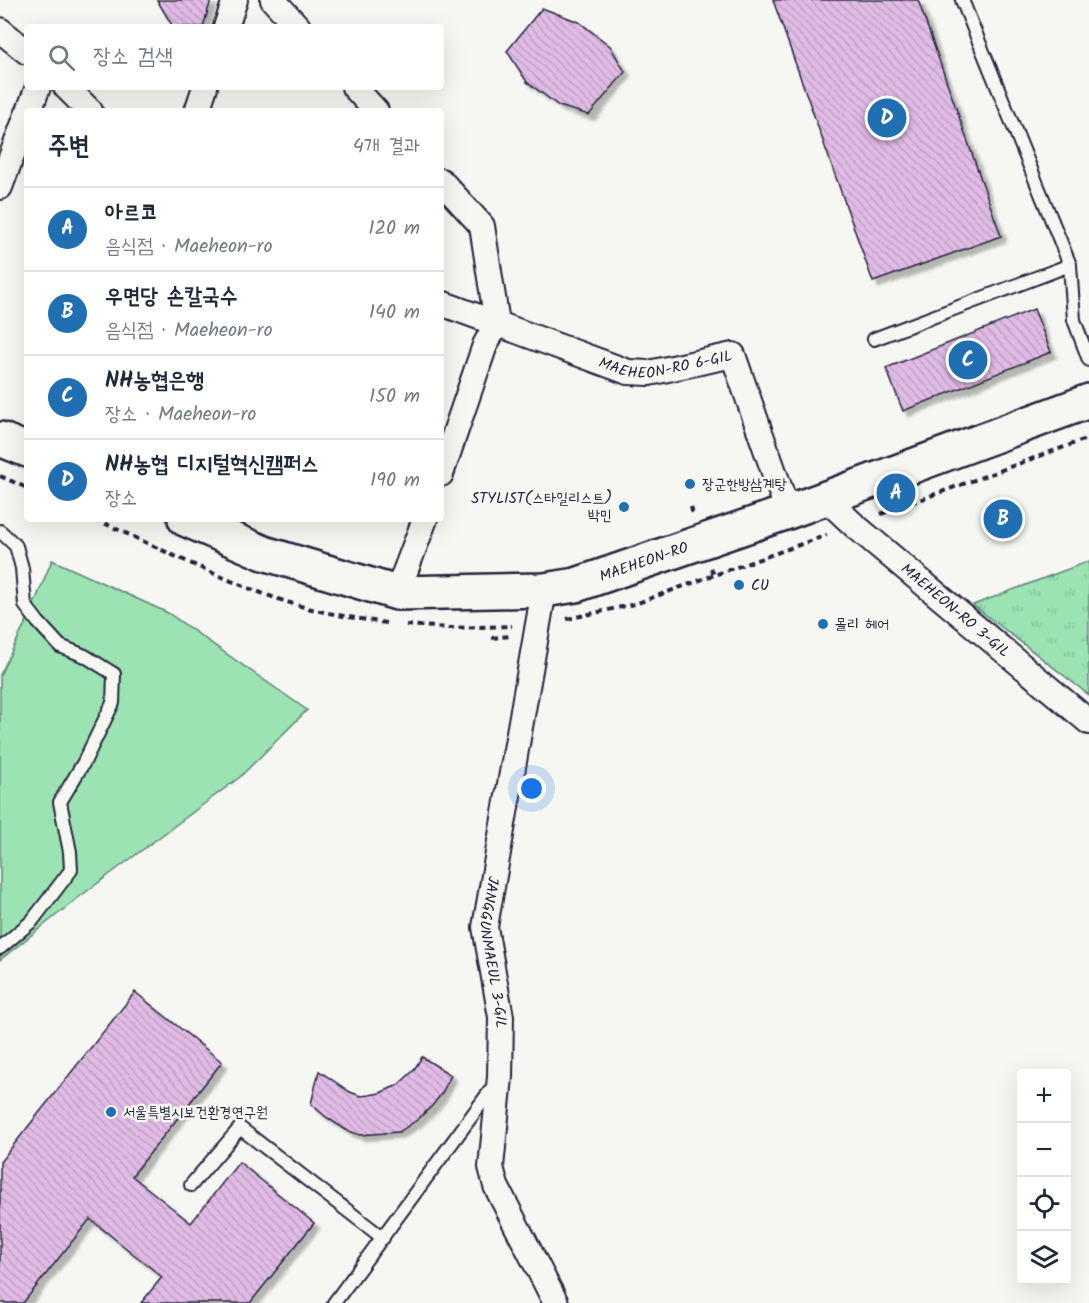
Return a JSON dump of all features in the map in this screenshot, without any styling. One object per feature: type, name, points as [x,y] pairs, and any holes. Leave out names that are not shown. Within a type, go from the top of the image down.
[{"type":"main road","name":"MAEHEON-RO","points":[[192,522],[264,553],[397,593],[544,590],[576,585],[788,512],[1089,401]]},
{"type":"main road","points":[[0,439],[24,449]]},
{"type":"street","points":[[227,24],[235,0]]},
{"type":"street","points":[[273,0],[295,24]]},
{"type":"street","points":[[0,30],[24,50]]},
{"type":"street","points":[[30,108],[37,90]]},
{"type":"street","points":[[69,90],[87,108]]},
{"type":"street","points":[[198,108],[204,90]]},
{"type":"street","points":[[357,90],[373,108]]},
{"type":"street","points":[[0,187],[5,159],[24,121]]},
{"type":"street","points":[[444,184],[482,226],[497,323],[485,345],[444,465]]},
{"type":"street","name":"MAEHEON-RO 6-GIL","points":[[444,304],[628,372],[649,374],[733,355],[788,512]]},
{"type":"street","name":"MAEHEON-RO 3-GIL","points":[[825,498],[854,525],[1089,722]]},
{"type":"street","points":[[397,593],[424,522]]},
{"type":"street","name":"JANGGUNMAEUL 3-GIL","points":[[544,590],[485,927],[501,1017],[500,1077],[491,1167],[496,1186],[556,1303]]},
{"type":"lane","points":[[962,0],[1070,265],[1074,320],[1089,360]]},
{"type":"lane","points":[[874,339],[1070,265]]},
{"type":"lane","points":[[0,531],[16,546],[22,568],[25,605],[31,614],[60,646],[85,656],[114,674],[112,703],[84,762],[60,802],[70,852],[71,870],[32,921],[0,948]]},
{"type":"lane","points":[[334,1303],[500,1077]]},
{"type":"lane","points":[[191,1185],[240,1128],[383,1238]]},
{"type":"path","points":[[710,565],[714,575],[1089,438]]},
{"type":"path","points":[[0,476],[24,487]]},
{"type":"path","points":[[492,638],[517,635]]},
{"type":"green space","points":[[52,560],[168,613],[307,710],[240,777],[78,898],[0,960],[0,675],[30,614]]},
{"type":"green space","points":[[1089,561],[1089,695],[973,605]]},
{"type":"building","points":[[157,0],[211,0],[204,24],[171,24]]},
{"type":"building","points":[[773,0],[918,0],[1001,236],[873,282]]},
{"type":"building","points":[[542,8],[579,22],[610,46],[625,72],[589,115],[559,106],[527,82],[507,51]]},
{"type":"building","points":[[1034,309],[1051,352],[903,411],[886,368]]},
{"type":"building","name":"서울특별시보건환경연구원","points":[[135,992],[222,1062],[132,1176],[191,1223],[239,1162],[314,1223],[250,1303],[141,1303],[162,1277],[90,1219],[23,1303],[0,1303],[0,1162]]},
{"type":"building","name":"서울특별시보건환경연구원","points":[[422,1057],[451,1075],[432,1106],[399,1132],[360,1135],[346,1130],[311,1104],[319,1071],[350,1092],[361,1096],[369,1095],[398,1085],[413,1071]]},
{"type":"place","name":"NH농협 디지털혁신캠퍼스","points":[[887,118]]},
{"type":"place","name":"NH농협은행","points":[[968,360]]},
{"type":"place","name":"장군한방삼계탕","points":[[690,484]]},
{"type":"place","name":"아르코","points":[[896,493]]},
{"type":"place","name":"STYLIST(스타일리스트) 박민","points":[[624,507]]},
{"type":"place","name":"우면당 손칼국수","points":[[1003,519]]},
{"type":"place","name":"CU","points":[[739,585]]},
{"type":"place","name":"몰리 헤어","points":[[823,624]]},
{"type":"place","name":"서울특별시보건환경연구원","points":[[111,1112]]}]
